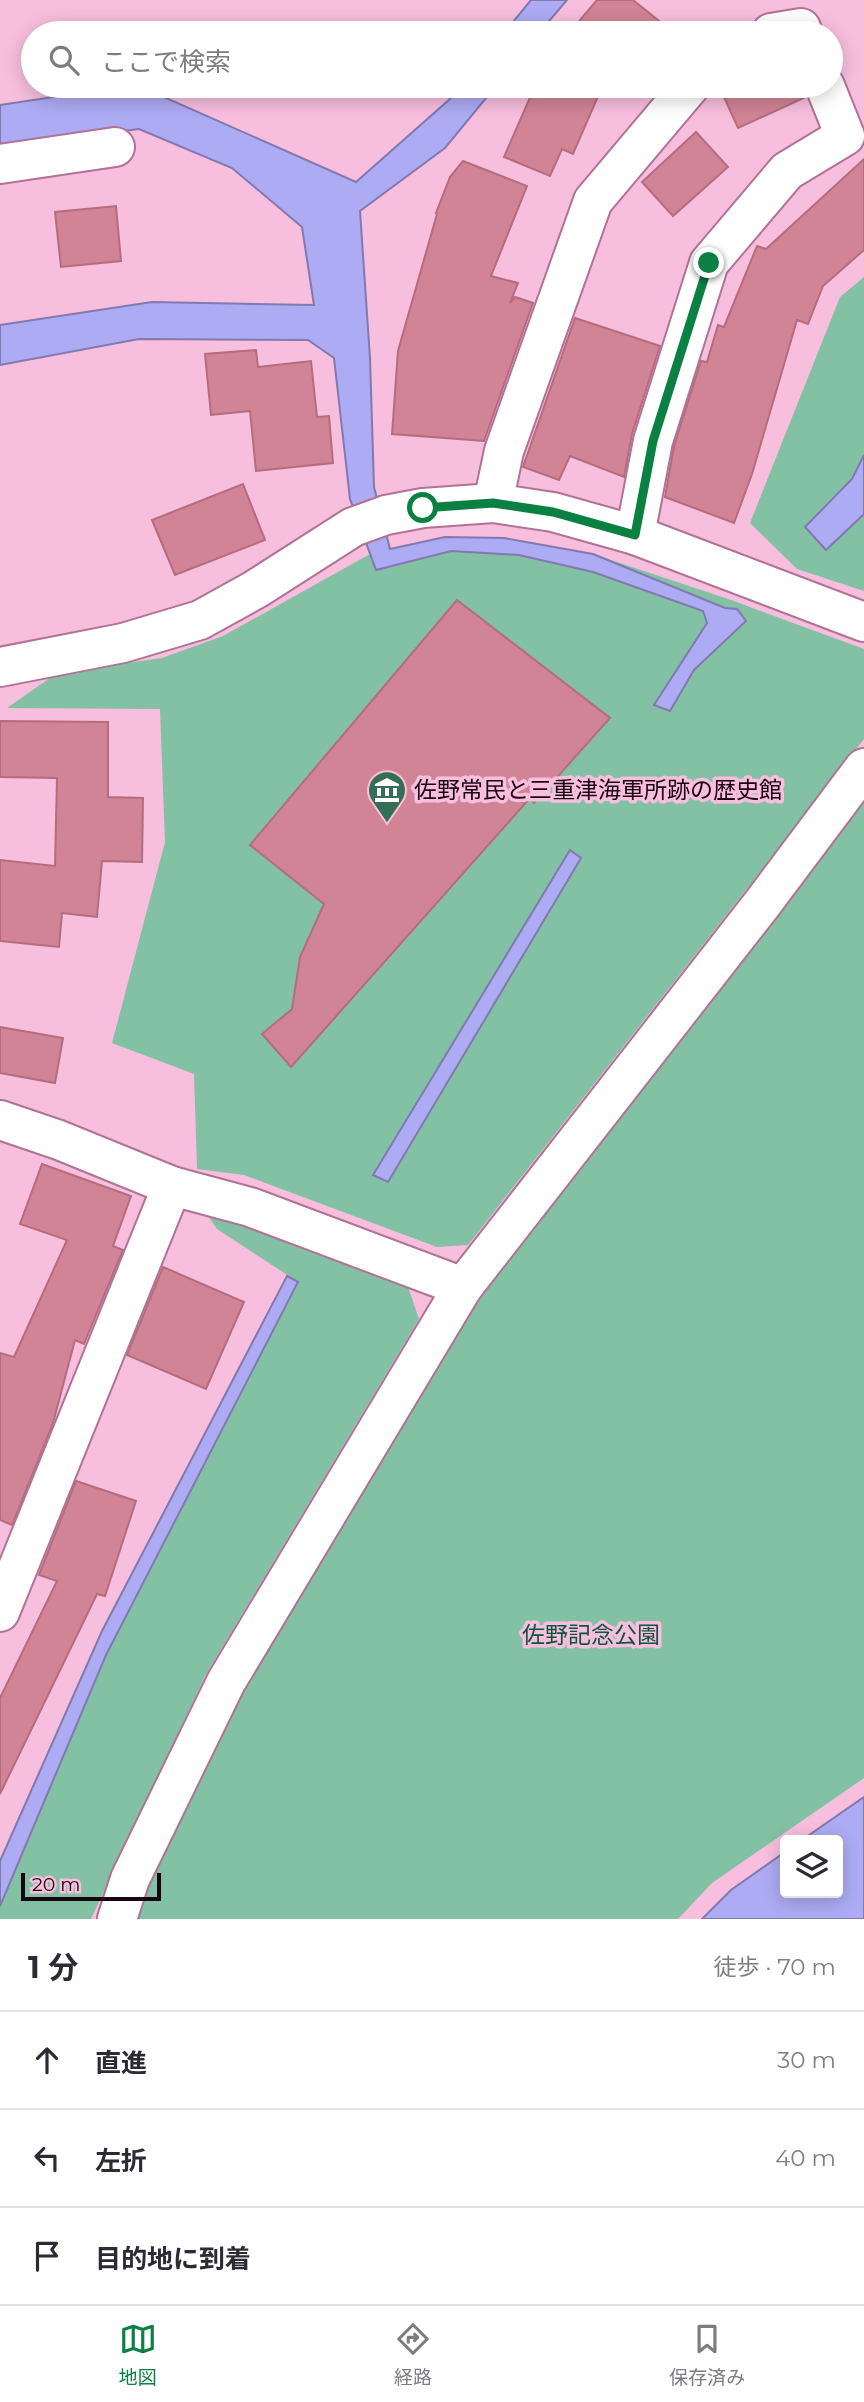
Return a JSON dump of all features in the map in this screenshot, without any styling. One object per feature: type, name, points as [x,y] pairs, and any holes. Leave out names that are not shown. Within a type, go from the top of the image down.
[{"type":"street","points":[[493,503],[503,451],[593,201],[680,98]]},
{"type":"street","points":[[635,535],[653,441],[709,263],[787,171],[845,136],[829,98]]},
{"type":"street","points":[[0,164],[115,147]]},
{"type":"street","points":[[0,667],[123,643],[200,620],[370,521],[423,508],[493,503],[553,512],[635,535],[864,622]]},
{"type":"street","points":[[117,1919],[130,1879],[226,1682],[463,1287],[762,904],[864,768]]},
{"type":"street","points":[[0,1120],[60,1140],[172,1186],[250,1207],[463,1287]]},
{"type":"street","points":[[2,1601],[172,1186]]},
{"type":"green space","points":[[864,277],[864,455],[852,479],[805,527],[826,549],[864,514],[864,591],[797,569],[750,523],[840,297]]},
{"type":"green space","points":[[445,537],[504,538],[593,554],[731,600],[864,649],[864,739],[468,1245],[437,1247],[244,1175],[197,1169],[194,1074],[112,1043],[165,842],[160,709],[7,708],[57,673],[162,658],[223,636],[370,554]]},
{"type":"green space","name":"佐野記念公園","points":[[864,797],[864,1778],[712,1883],[678,1919],[137,1919],[148,1887],[240,1690],[477,1295]]},
{"type":"green space","points":[[202,1207],[407,1284],[419,1319],[205,1676],[91,1919],[0,1919],[0,1906],[106,1655],[298,1282],[217,1229]]},
{"type":"water","points":[[531,0],[567,0],[549,21],[514,21]]},
{"type":"water","points":[[47,98],[166,98],[356,182],[451,98],[486,98],[445,148],[360,211],[370,358],[374,487],[390,549],[445,537],[504,538],[593,554],[725,608],[737,609],[746,621],[694,670],[670,711],[654,705],[707,623],[703,611],[593,572],[519,555],[451,551],[376,570],[350,499],[334,358],[308,340],[139,339],[0,365],[0,325],[152,302],[314,305],[302,227],[232,168],[139,129],[0,147],[0,105]]},
{"type":"water","points":[[864,455],[864,514],[826,550],[805,527],[852,479]]},
{"type":"water","points":[[570,850],[581,858],[388,1182],[373,1175]]},
{"type":"water","points":[[287,1276],[298,1282],[106,1655],[0,1906],[0,1861],[102,1631]]},
{"type":"water","points":[[864,1797],[864,1919],[702,1919],[731,1890],[780,1856],[780,1898],[843,1898],[843,1835],[809,1835]]},
{"type":"building","points":[[597,0],[633,0],[659,21],[579,21]]},
{"type":"building","points":[[530,98],[597,98],[573,154],[562,149],[550,176],[504,157]]},
{"type":"building","points":[[724,98],[804,98],[738,128]]},
{"type":"building","points":[[696,132],[728,167],[673,216],[642,182]]},
{"type":"building","points":[[864,159],[864,250],[823,286],[808,324],[797,320],[752,474],[734,523],[665,497],[674,446],[701,361],[707,362],[718,325],[724,327],[757,246],[766,249]]},
{"type":"building","points":[[463,161],[527,186],[491,276],[518,283],[510,303],[515,297],[533,303],[484,441],[392,434],[398,351],[436,213],[450,177]]},
{"type":"building","points":[[116,206],[121,261],[61,267],[55,212]]},
{"type":"building","points":[[575,318],[660,346],[632,434],[624,477],[570,456],[559,480],[523,467]]},
{"type":"building","points":[[256,350],[258,367],[311,361],[317,417],[329,416],[333,463],[256,471],[250,411],[211,415],[205,354]]},
{"type":"building","points":[[243,484],[265,540],[175,575],[152,520]]},
{"type":"building","name":"佐野常民と三重津海軍所跡の歴史館","points":[[457,600],[610,718],[534,803],[529,799],[291,1067],[262,1034],[292,1009],[300,957],[324,904],[250,845]]},
{"type":"building","points":[[0,721],[108,722],[108,797],[143,798],[142,862],[102,861],[97,917],[62,913],[59,947],[0,941],[0,860],[55,866],[57,778],[0,777]]},
{"type":"building","points":[[0,1027],[63,1038],[55,1083],[0,1073]]},
{"type":"building","points":[[42,1164],[131,1196],[113,1246],[123,1250],[84,1344],[75,1340],[53,1423],[12,1525],[0,1520],[0,1353],[14,1357],[67,1240],[20,1224]]},
{"type":"building","points":[[163,1267],[244,1302],[206,1389],[127,1355]]},
{"type":"building","points":[[76,1481],[136,1501],[105,1596],[97,1594],[0,1794],[0,1698],[57,1581],[39,1575]]},
{"type":"place","name":"佐野常民と三重津海軍所跡の歴史館","points":[[387,824]]},
{"type":"route","points":[[423,508],[493,503],[553,512],[635,535],[653,441],[709,263]]}]
